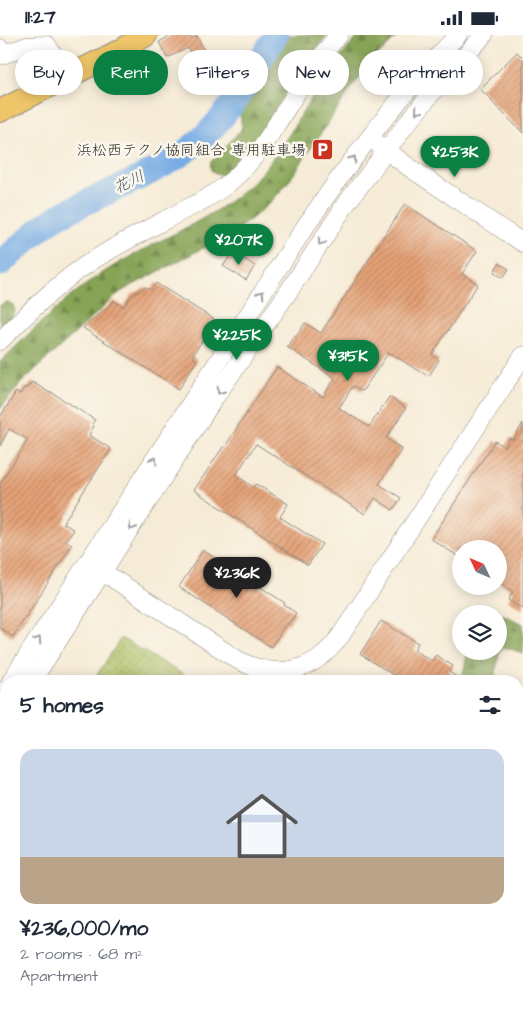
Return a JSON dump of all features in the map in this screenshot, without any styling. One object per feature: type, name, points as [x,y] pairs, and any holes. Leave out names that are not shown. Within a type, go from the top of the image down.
[{"type":"main road","points":[[83,69],[146,35]]},
{"type":"main road","points":[[0,111],[32,95]]},
{"type":"street","points":[[0,341],[87,263],[206,199],[241,172],[256,155],[320,59],[339,35]]},
{"type":"street","points":[[15,675],[300,233],[370,138],[415,83],[458,35]]},
{"type":"street","points":[[36,675],[215,397],[287,294],[346,204],[436,88],[484,35]]},
{"type":"street","points":[[16,50],[27,46],[47,45],[50,50]]},
{"type":"street","points":[[0,48],[2,55],[15,50]]},
{"type":"street","points":[[370,138],[410,168],[523,243]]},
{"type":"street","points":[[103,572],[250,666],[275,672],[295,669],[313,663],[334,646],[523,356]]},
{"type":"green space","points":[[284,35],[327,35],[316,50],[278,50],[278,95],[285,95],[241,160],[225,173],[220,175],[215,173],[211,169],[211,162],[240,131],[242,127],[239,109],[247,95],[268,95],[268,61]]},
{"type":"green space","points":[[360,35],[399,35],[383,50],[359,50],[359,78],[349,91],[349,50],[347,50]]},
{"type":"green space","points":[[313,95],[347,95],[289,181],[271,202],[228,235],[119,293],[21,383],[0,409],[0,362],[53,311],[112,267],[202,219],[235,197],[262,172],[290,133]]},
{"type":"green space","points":[[7,302],[13,305],[15,311],[12,317],[0,328],[0,305]]},
{"type":"green space","points":[[507,616],[523,624],[523,654],[507,648]]},
{"type":"green space","points":[[121,638],[184,675],[97,675]]},
{"type":"green space","points":[[466,660],[498,660],[495,675],[463,674]]},
{"type":"building","points":[[172,35],[189,35],[191,39],[197,36],[204,50],[189,50],[188,48],[178,50],[178,53],[168,58],[168,50],[163,50],[159,42]]},
{"type":"building","points":[[517,52],[523,58],[523,133],[483,92],[483,86]]},
{"type":"building","points":[[405,204],[477,251],[462,274],[478,284],[432,355],[439,360],[429,376],[389,352],[363,390],[361,391],[353,386],[339,408],[369,427],[389,397],[406,408],[386,438],[402,449],[379,484],[401,498],[393,510],[375,498],[365,514],[256,444],[236,475],[253,487],[256,484],[288,504],[280,517],[322,544],[308,565],[194,490],[277,367],[323,397],[335,378],[287,347],[305,323],[321,333]]},
{"type":"building","points":[[233,252],[255,266],[246,280],[223,266]]},
{"type":"building","points":[[499,263],[509,269],[503,278],[494,272]]},
{"type":"building","points":[[156,283],[215,320],[192,357],[197,360],[179,389],[83,328],[114,301],[124,307],[131,295],[146,287],[151,290]]},
{"type":"building","points":[[32,382],[95,420],[89,435],[111,449],[63,523],[74,530],[66,541],[72,545],[13,637],[0,628],[0,484],[28,440],[9,429],[0,446],[0,417],[16,392],[20,394]]},
{"type":"building","points":[[523,423],[523,609],[508,600],[513,592],[508,588],[508,540],[452,540],[452,552],[431,539],[495,441],[505,447],[510,438],[513,440]]},
{"type":"building","points":[[203,550],[285,603],[284,605],[296,613],[271,647],[179,587]]},
{"type":"building","points":[[381,621],[418,643],[414,650],[432,661],[436,655],[453,666],[449,672],[454,675],[393,675],[360,654]]},
{"type":"waterway","name":"花川","points":[[0,264],[54,219],[140,178],[189,149],[216,125],[227,111],[276,35]]},
{"type":"place","name":"浜松西テクノ協同組合 専用駐車場","points":[[322,150]]}]
